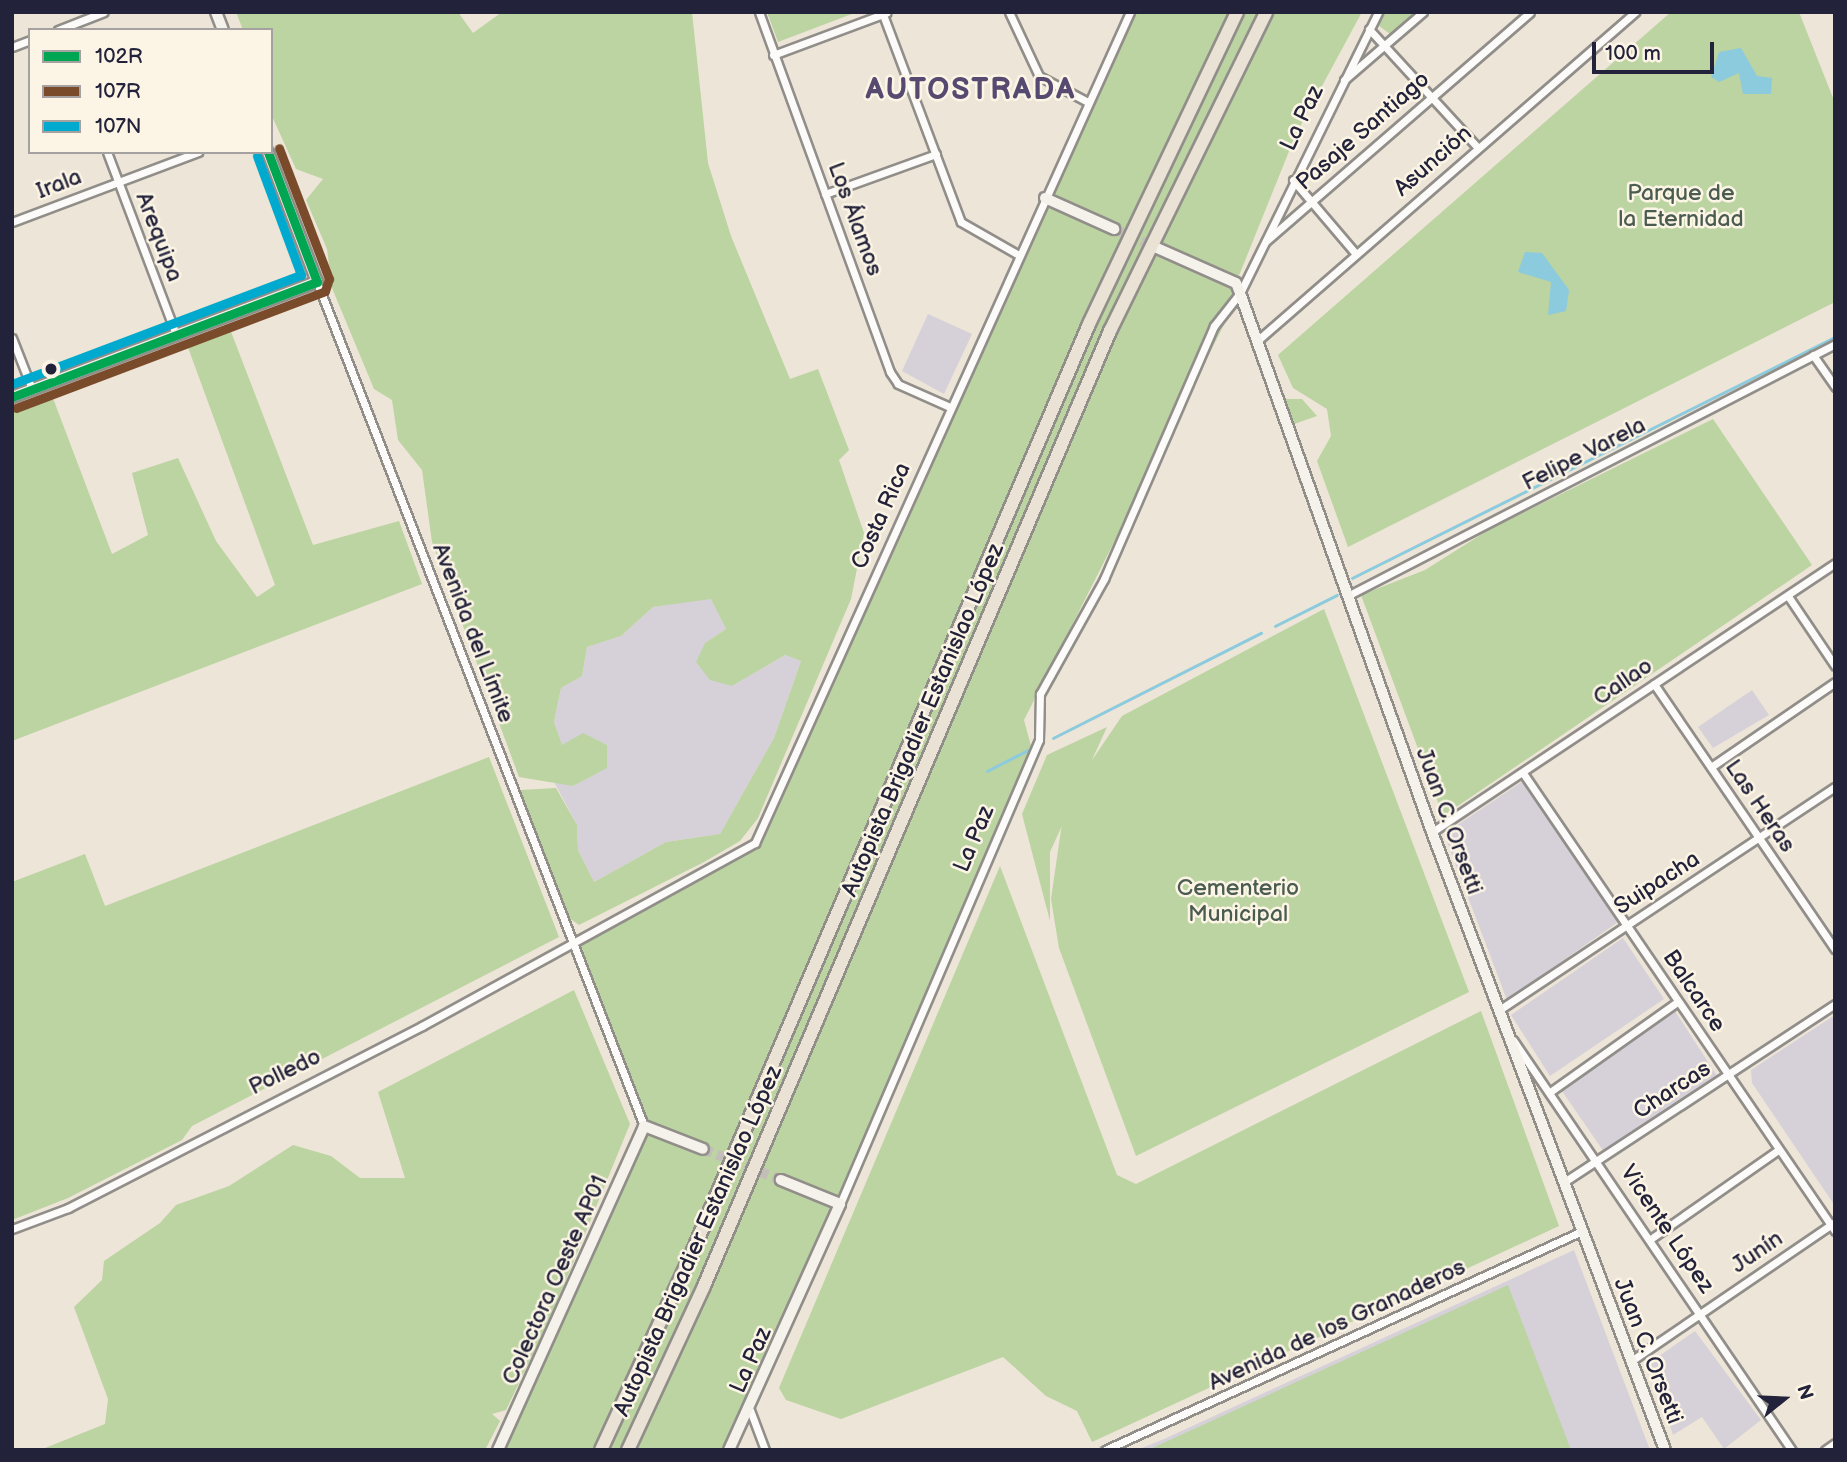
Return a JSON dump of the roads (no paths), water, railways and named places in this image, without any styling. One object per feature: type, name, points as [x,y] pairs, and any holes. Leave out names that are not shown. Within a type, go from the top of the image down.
[{"type":"highway","name":"Autopista Brigadier Estanislao López","points":[[601,1450],[692,1253],[858,852],[1168,147],[1237,12]]},
{"type":"highway","name":"Autopista Brigadier Estanislao López","points":[[628,1450],[933,753],[1110,331],[1266,12]]},
{"type":"street","points":[[63,28],[87,15],[104,12]]},
{"type":"street","name":"Los Álamos","points":[[759,12],[890,372],[898,384],[950,407]]},
{"type":"street","points":[[1009,12],[1039,76],[1088,102]]},
{"type":"street","name":"Costa Rica","points":[[571,944],[643,900],[743,852],[763,832],[1017,254],[1130,12]]},
{"type":"street","name":"La Paz","points":[[1264,243],[1341,82],[1378,12]]},
{"type":"street","points":[[1341,82],[1423,12]]},
{"type":"street","name":"Pasaje Santiago","points":[[1240,293],[1264,243],[1530,12]]},
{"type":"street","name":"Asunción","points":[[1258,340],[1478,148],[1625,15],[1635,12]]},
{"type":"street","points":[[773,55],[884,13],[961,222],[1017,254]]},
{"type":"street","points":[[1369,29],[1388,43],[1478,148]]},
{"type":"street","name":"Arequipa","points":[[108,154],[176,335]]},
{"type":"street","name":"Irala","points":[[12,222],[193,154]]},
{"type":"street","name":"Avenida del Límite","points":[[269,154],[571,944],[645,1126]]},
{"type":"street","points":[[825,194],[936,154]]},
{"type":"street","points":[[1293,180],[1356,254]]},
{"type":"street","points":[[1045,198],[1114,229]]},
{"type":"street","points":[[1157,248],[1236,283],[1240,293]]},
{"type":"street","points":[[12,397],[317,282]]},
{"type":"street","name":"La Paz","points":[[729,1450],[750,1410],[840,1205],[1039,740],[1040,694],[1104,579],[1214,326],[1240,293]]},
{"type":"street","name":"Juan C. Orsetti","points":[[1240,293],[1432,832],[1665,1450]]},
{"type":"street","points":[[12,338],[32,389]]},
{"type":"street","name":"Felipe Varela","points":[[1349,595],[1835,344]]},
{"type":"street","points":[[1813,355],[1835,387]]},
{"type":"street","name":"Callao","points":[[1432,832],[1835,563]]},
{"type":"street","points":[[1788,596],[1835,666]]},
{"type":"street","points":[[1711,767],[1835,682]]},
{"type":"street","name":"Las Heras","points":[[1654,684],[1835,949]]},
{"type":"street","name":"Balcarce","points":[[1523,773],[1778,1150],[1833,1226]]},
{"type":"street","name":"Suipacha","points":[[1499,1010],[1835,787]]},
{"type":"street","name":"Polledo","points":[[12,1229],[99,1192],[571,944]]},
{"type":"street","points":[[1550,1092],[1677,1002]]},
{"type":"street","name":"Charcas","points":[[1564,1182],[1729,1076],[1835,1003]]},
{"type":"street","name":"Vicente López","points":[[1507,1032],[1651,1238],[1793,1450]]},
{"type":"street","points":[[645,1126],[703,1149]]},
{"type":"street","name":"Colectora Oeste AP01","points":[[498,1450],[645,1126]]},
{"type":"street","points":[[1651,1238],[1778,1150]]},
{"type":"street","points":[[781,1180],[840,1205]]},
{"type":"street","name":"Junín","points":[[1631,1360],[1833,1226]]},
{"type":"street","name":"Avenida de los Granaderos","points":[[1105,1450],[1583,1231]]},
{"type":"street","points":[[750,1410],[765,1450]]},
{"type":"street","points":[[1825,1450],[1835,1443]]},
{"type":"water","points":[[1741,48],[1757,76],[1772,78],[1771,94],[1743,94],[1739,73],[1719,82],[1711,77],[1719,52]]},
{"type":"water","points":[[1525,252],[1542,253],[1569,290],[1566,311],[1548,315],[1551,282],[1518,272]]},
{"type":"waterway","points":[[1352,578],[1835,337]]},
{"type":"waterway","points":[[1275,626],[1337,595]]},
{"type":"waterway","points":[[1053,738],[1261,633]]},
{"type":"waterway","points":[[987,771],[1028,750]]},
{"type":"tunnel","points":[[1114,229],[1157,248]]},
{"type":"tunnel","points":[[703,1149],[781,1180]]},
{"type":"district","name":"AUTOSTRADA","points":[[971,90]]},
{"type":"park label","name":"Parque de la Eternidad","points":[[1681,206]]},
{"type":"park label","name":"Cementerio Municipal","points":[[1238,901]]}]
